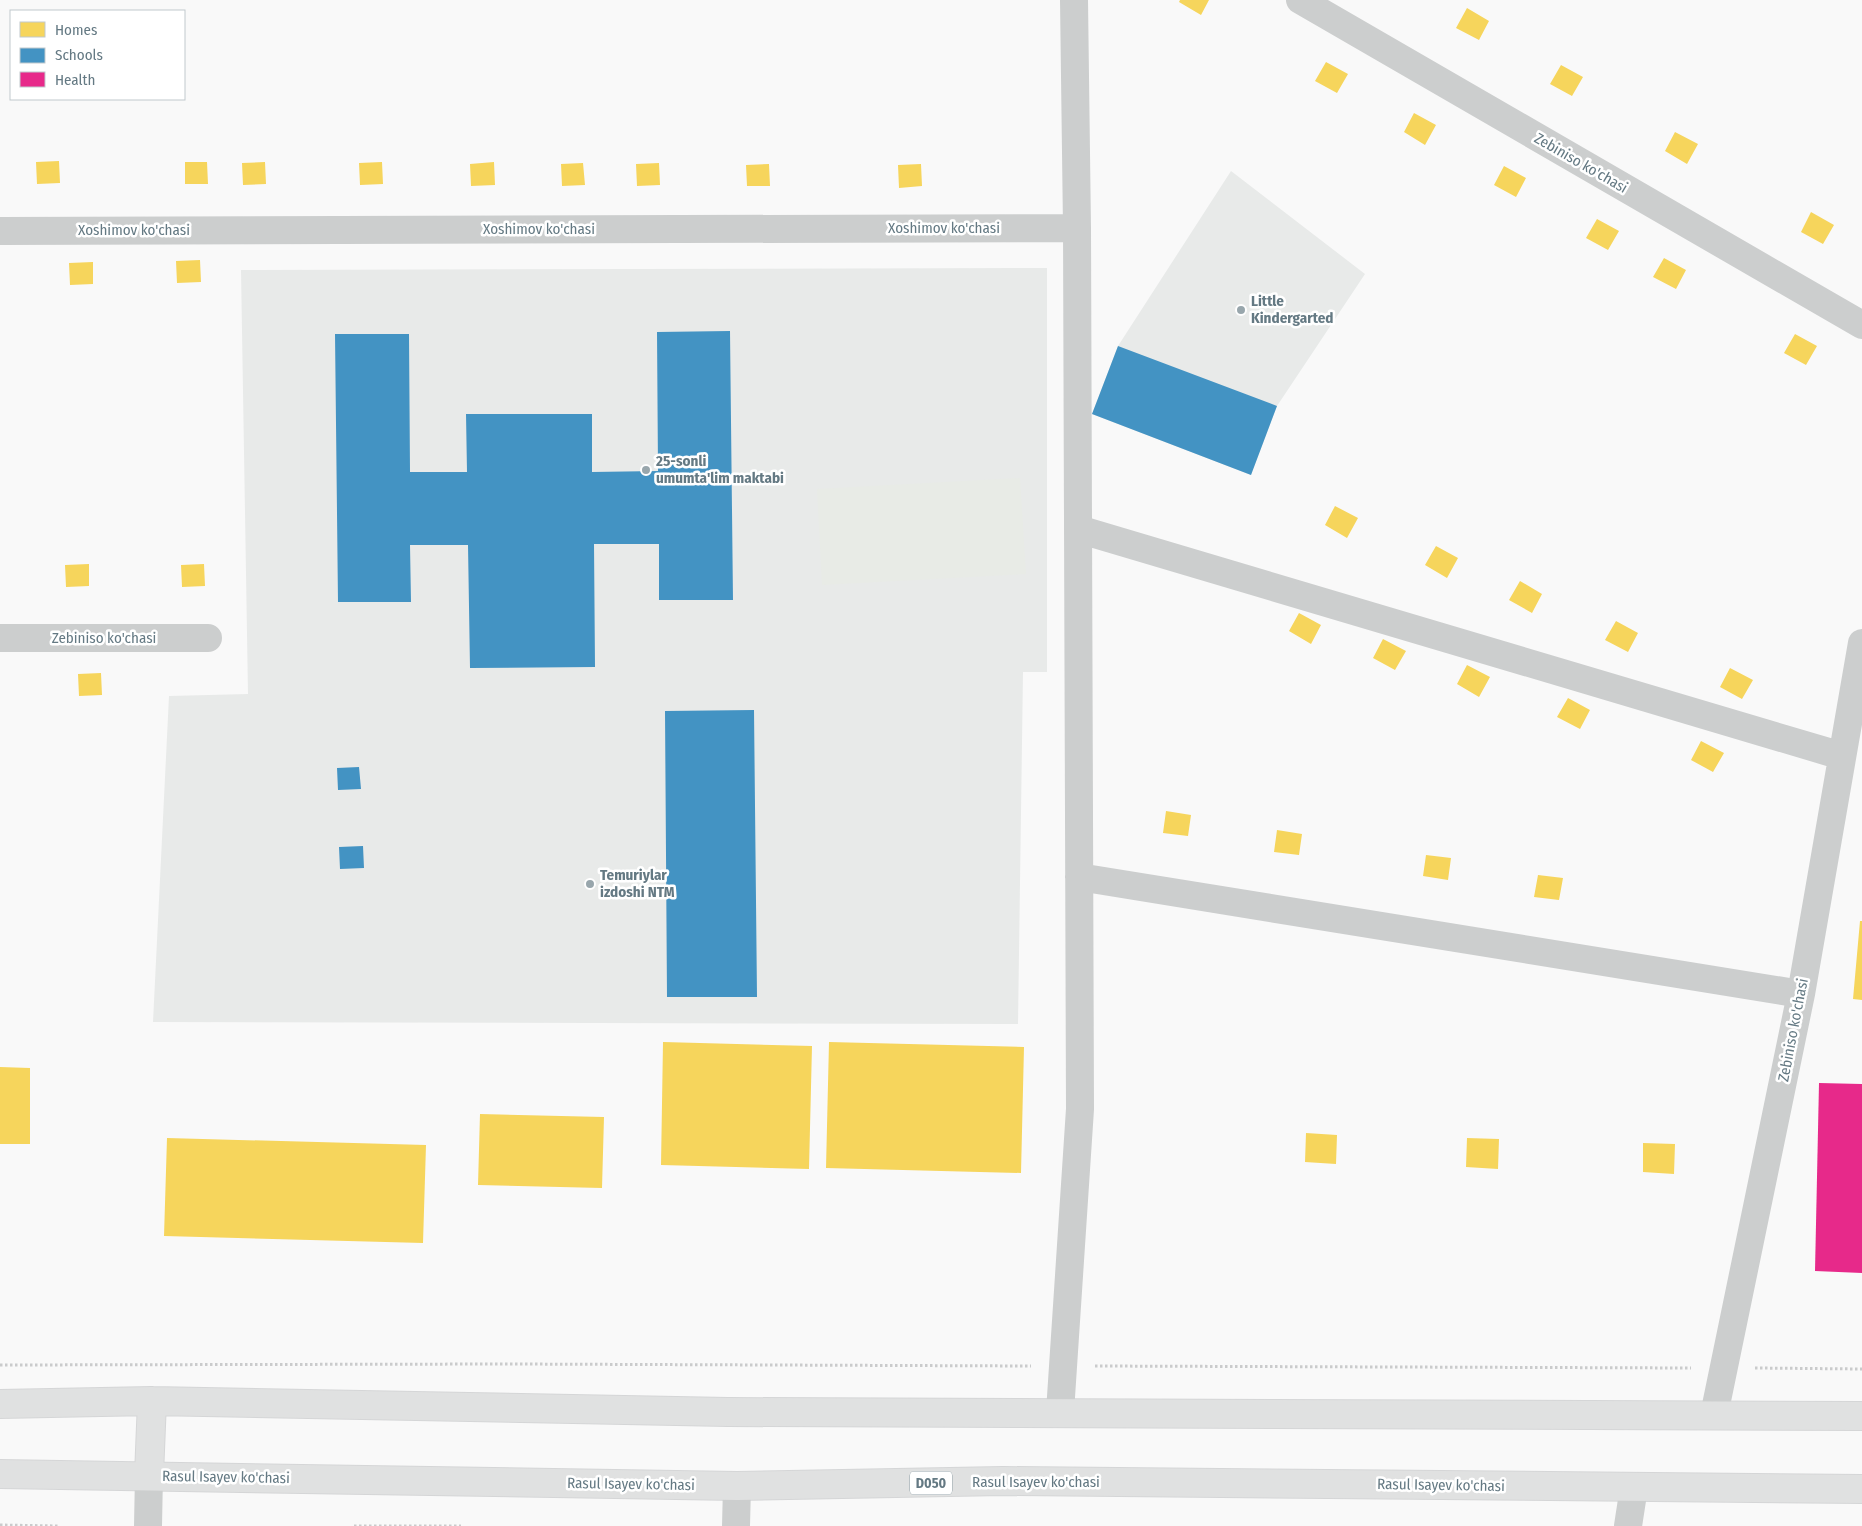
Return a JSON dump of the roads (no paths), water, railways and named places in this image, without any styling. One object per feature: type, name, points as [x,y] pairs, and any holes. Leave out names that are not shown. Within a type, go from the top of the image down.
[{"type":"main road","points":[[149,1475],[152,1400]]},
{"type":"main road","points":[[0,1404],[152,1400],[728,1412],[1862,1416]]},
{"type":"main road","name":"Rasul Isayev ko'chasi","points":[[0,1474],[737,1486],[1003,1482],[1862,1489]]},
{"type":"street","points":[[1060,1412],[1080,1109],[1077,228],[1074,0]]},
{"type":"street","name":"Zebiniso ko'chasi","points":[[1300,0],[1862,325]]},
{"type":"street","name":"Xoshimov ko'chasi","points":[[0,231],[1077,228]]},
{"type":"street","points":[[1078,529],[1842,756]]},
{"type":"street","name":"Zebiniso ko'chasi","points":[[0,638],[208,638]]},
{"type":"street","name":"Zebiniso ko'chasi","points":[[1714,1415],[1801,994],[1862,643]]},
{"type":"street","points":[[1079,877],[1801,994]]},
{"type":"street","points":[[148,1526],[149,1475]]},
{"type":"street","points":[[736,1526],[737,1486]]},
{"type":"street","points":[[1628,1526],[1634,1487]]},
{"type":"place","name":"Little Kindergarted","points":[[1241,310]]},
{"type":"place","name":"25-sonli umumta'lim maktabi","points":[[646,470]]},
{"type":"place","name":"Temuriylar izdoshi NTM","points":[[590,884]]}]
